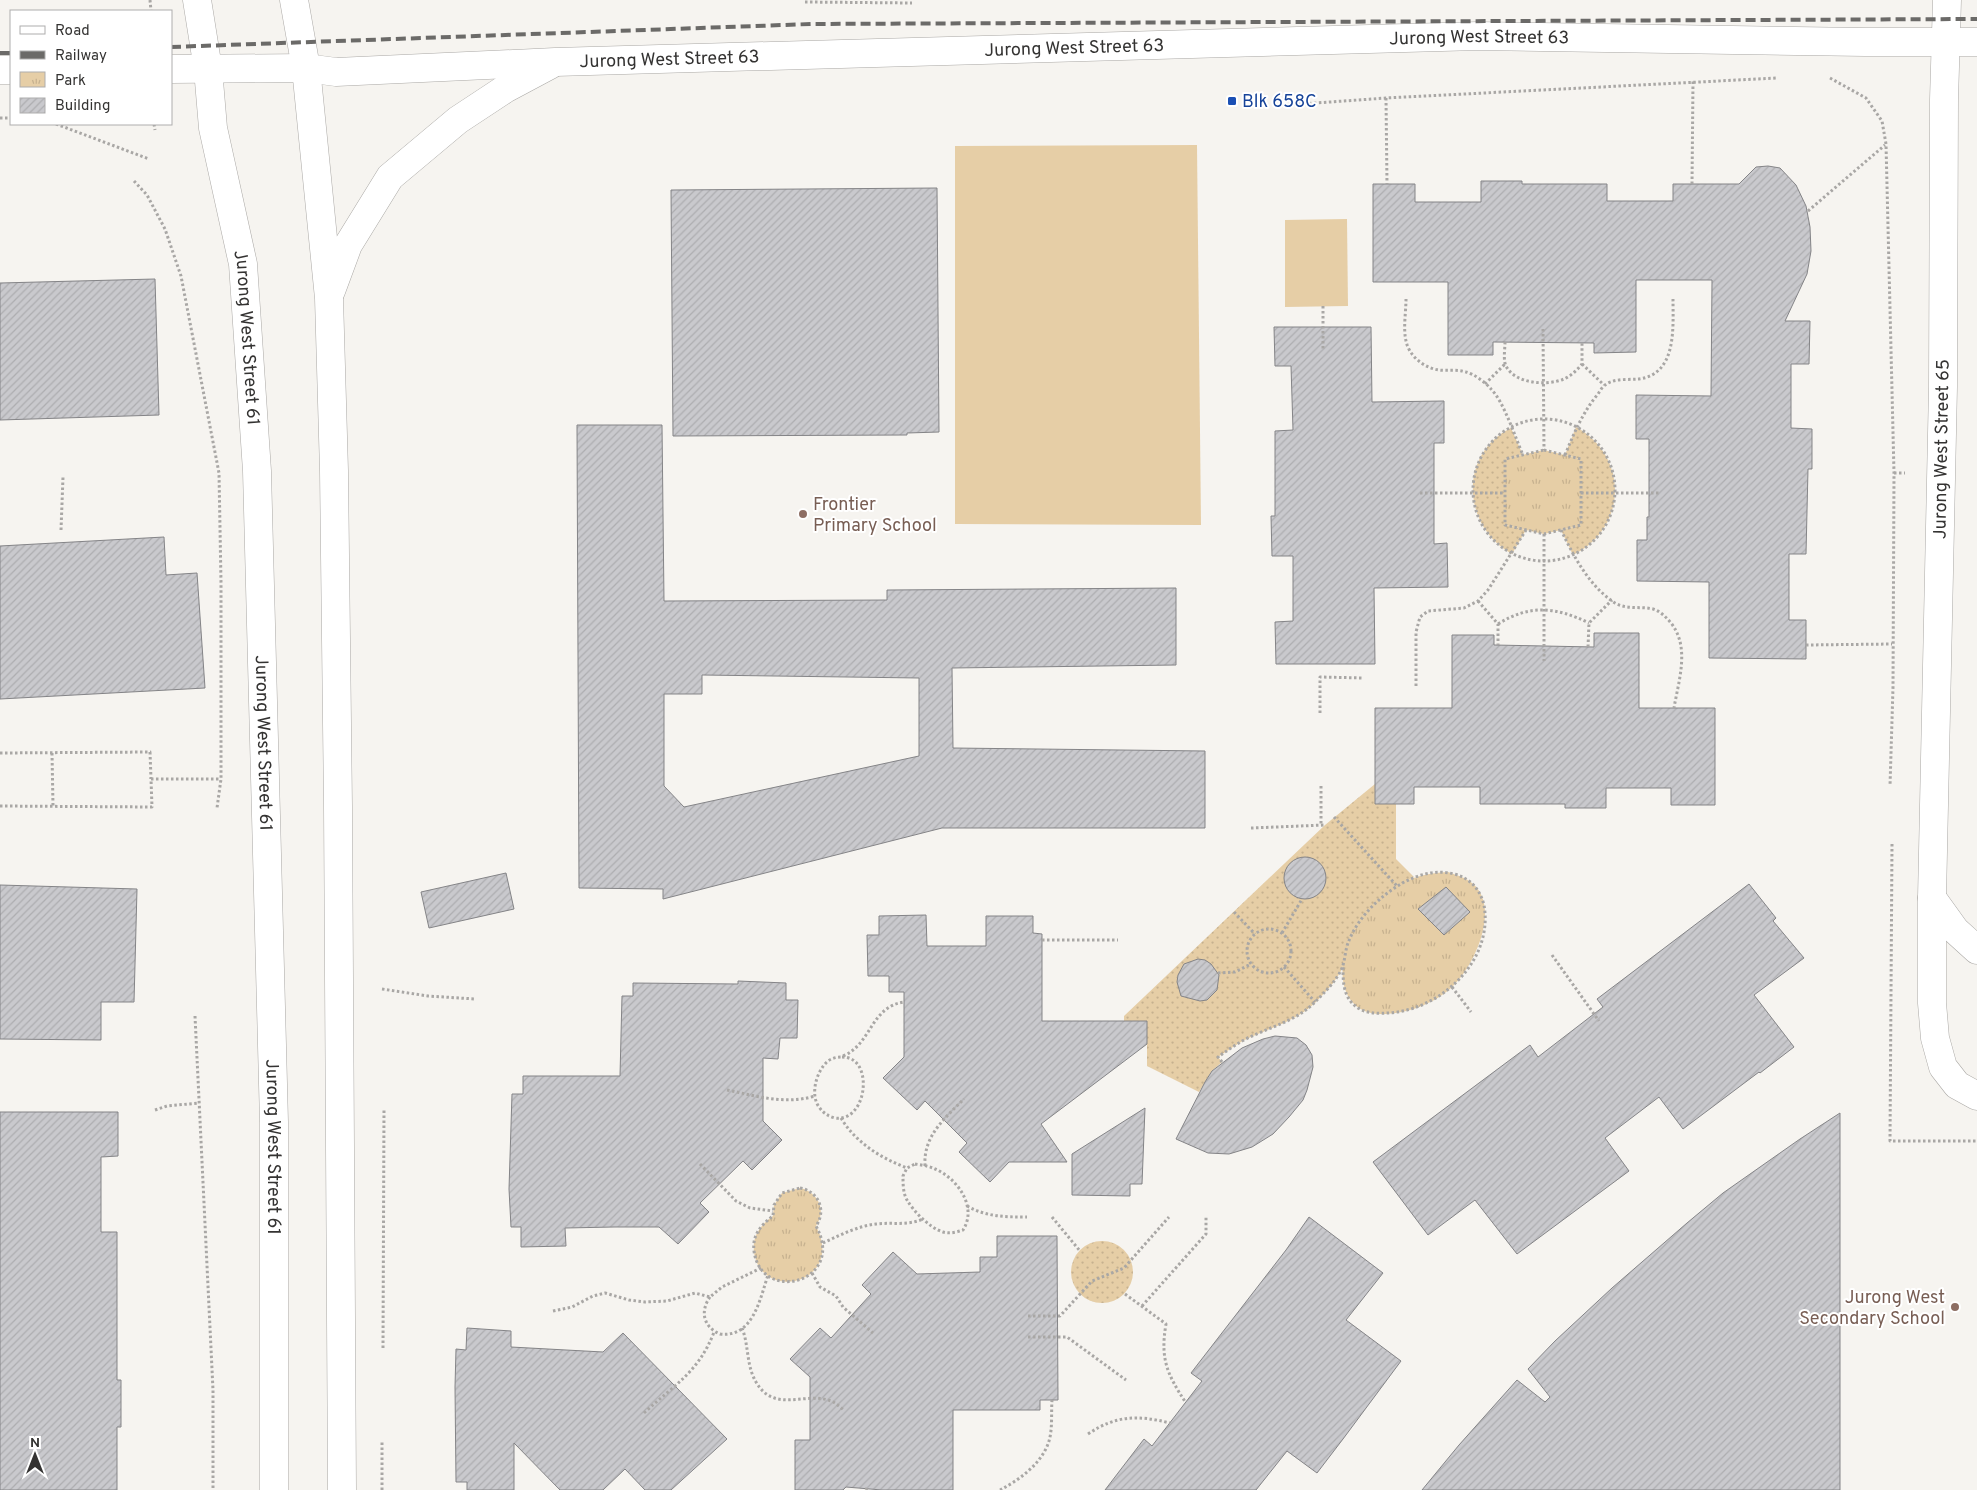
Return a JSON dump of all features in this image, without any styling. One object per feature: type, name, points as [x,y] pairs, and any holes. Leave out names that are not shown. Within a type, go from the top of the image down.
[{"type":"street","name":"Jurong West Street 61","points":[[197,0],[208,70],[213,128],[242,264],[257,472],[274,1122],[274,1490]]},
{"type":"street","points":[[294,0],[306,68],[329,298],[334,471],[338,807],[342,1490]]},
{"type":"street","name":"Jurong West Street 65","points":[[1947,0],[1944,100],[1943,387],[1932,898],[1932,1003],[1935,1038],[1944,1067],[1957,1085],[1977,1096]]},
{"type":"street","name":"Jurong West Street 63","points":[[172,69],[306,68],[336,72],[555,62],[1478,36],[1977,42]]},
{"type":"street","points":[[329,298],[348,245],[390,176],[458,120],[505,89],[555,62]]},
{"type":"street","points":[[1932,898],[1955,930],[1977,950]]},
{"type":"path","points":[[805,2],[912,3]]},
{"type":"path","points":[[1822,77],[1832,78],[1866,98],[1882,121],[1886,144],[1894,473],[1890,786]]},
{"type":"path","points":[[1274,106],[1693,81],[1785,78]]},
{"type":"path","points":[[1692,184],[1693,81]]},
{"type":"path","points":[[1386,98],[1387,184]]},
{"type":"path","points":[[59,125],[149,159]]},
{"type":"path","points":[[154,125],[155,130]]},
{"type":"path","points":[[1808,211],[1886,144]]},
{"type":"path","points":[[134,181],[147,195],[165,229],[181,276],[219,473],[221,779],[217,808]]},
{"type":"path","points":[[1406,299],[1406,342],[1415,357],[1429,368],[1466,372],[1492,389],[1523,455]]},
{"type":"path","points":[[1565,455],[1576,427],[1604,385],[1614,381],[1650,376],[1659,371],[1671,348],[1673,299]]},
{"type":"path","points":[[1323,306],[1323,349]]},
{"type":"path","points":[[1543,329],[1544,450]]},
{"type":"path","points":[[1505,342],[1505,364],[1511,372],[1520,378],[1544,383],[1565,379],[1582,364]]},
{"type":"path","points":[[1582,342],[1582,364],[1604,385]]},
{"type":"path","points":[[1485,384],[1505,364]]},
{"type":"path","points":[[1544,419],[1558,420],[1576,427],[1589,435],[1605,454],[1612,469],[1615,493],[1611,513],[1602,532],[1588,547],[1574,555],[1556,561],[1528,559],[1512,554],[1496,543],[1483,528],[1475,510],[1472,493],[1475,472],[1482,455],[1494,440],[1511,428],[1526,422],[1544,419]]},
{"type":"path","points":[[1544,450],[1581,459],[1581,525],[1544,534],[1505,525],[1505,459],[1523,455],[1544,450]]},
{"type":"path","points":[[61,530],[63,477]]},
{"type":"path","points":[[1420,493],[1505,493]]},
{"type":"path","points":[[1581,493],[1659,493]]},
{"type":"path","points":[[1416,686],[1416,632],[1420,617],[1428,611],[1464,608],[1478,601],[1512,554],[1526,530]]},
{"type":"path","points":[[1561,530],[1574,555],[1591,580],[1612,600],[1625,607],[1653,609],[1660,612],[1666,617],[1677,633],[1682,648],[1682,657],[1674,708]]},
{"type":"path","points":[[1544,534],[1544,661]]},
{"type":"path","points":[[1588,647],[1589,623],[1612,600]]},
{"type":"path","points":[[1478,601],[1498,624],[1498,645]]},
{"type":"path","points":[[1498,624],[1518,613],[1544,610],[1567,613],[1589,623]]},
{"type":"path","points":[[1806,645],[1892,644]]},
{"type":"path","points":[[1320,714],[1320,677],[1364,678]]},
{"type":"path","points":[[0,753],[150,752],[152,807],[0,806]]},
{"type":"path","points":[[52,753],[53,806]]},
{"type":"path","points":[[151,779],[221,779]]},
{"type":"path","points":[[1251,828],[1323,825],[1321,786]]},
{"type":"path","points":[[1334,817],[1397,886]]},
{"type":"path","points":[[1448,872],[1473,883],[1482,895],[1484,924],[1476,954],[1470,966],[1452,987],[1430,1002],[1412,1010],[1396,1013],[1378,1014],[1362,1011],[1352,1004],[1346,993],[1343,967],[1348,943],[1354,929],[1376,902],[1397,886],[1419,876],[1448,872]]},
{"type":"path","points":[[1282,933],[1302,899]]},
{"type":"path","points":[[1234,912],[1255,934]]},
{"type":"path","points":[[1268,929],[1282,933],[1287,938],[1291,952],[1290,959],[1284,967],[1275,973],[1260,972],[1251,964],[1247,954],[1247,947],[1255,934],[1268,929]]},
{"type":"path","points":[[1042,940],[1118,940]]},
{"type":"path","points":[[1552,956],[1599,1021]]},
{"type":"path","points":[[1218,973],[1235,972],[1251,964]]},
{"type":"path","points":[[1284,967],[1315,1002]]},
{"type":"path","points":[[1222,1062],[1218,1057],[1233,1047],[1285,1022],[1315,1002],[1343,967]]},
{"type":"path","points":[[1452,987],[1471,1012]]},
{"type":"path","points":[[382,989],[428,996],[476,999]]},
{"type":"path","points":[[842,1057],[855,1061],[857,1064],[861,1076],[862,1092],[859,1106],[855,1112],[848,1117],[841,1118],[828,1116],[817,1104],[815,1096],[817,1079],[823,1066],[828,1061],[842,1057],[859,1047],[882,1012],[893,1004],[904,1002]]},
{"type":"path","points":[[195,1016],[213,1390],[213,1490]]},
{"type":"path","points":[[727,1090],[769,1100],[798,1100],[815,1096]]},
{"type":"path","points":[[925,1166],[926,1148],[935,1129],[964,1099]]},
{"type":"path","points":[[155,1110],[167,1106],[199,1103]]},
{"type":"path","points":[[383,1348],[384,1108]]},
{"type":"path","points":[[841,1118],[850,1131],[864,1145],[894,1163],[907,1168]]},
{"type":"path","points":[[700,1164],[736,1201],[750,1208],[773,1211]]},
{"type":"path","points":[[915,1164],[925,1166],[936,1169],[953,1182],[963,1194],[969,1216],[963,1230],[943,1232],[923,1219],[907,1200],[903,1176],[907,1168],[915,1164]]},
{"type":"path","points":[[800,1188],[811,1191],[820,1204],[822,1215],[816,1226],[824,1243],[824,1253],[812,1274],[800,1281],[781,1281],[768,1276],[761,1268],[755,1256],[755,1237],[759,1228],[773,1216],[773,1211],[777,1198],[782,1193],[800,1188]]},
{"type":"path","points":[[967,1206],[981,1213],[996,1217],[1027,1217]]},
{"type":"path","points":[[1052,1217],[1080,1251]]},
{"type":"path","points":[[1028,1316],[1060,1316],[1092,1281],[1124,1268],[1169,1217]]},
{"type":"path","points":[[1142,1306],[1206,1234],[1206,1217]]},
{"type":"path","points":[[824,1243],[864,1226],[910,1223],[923,1219]]},
{"type":"path","points":[[761,1268],[722,1287],[710,1297],[704,1316],[707,1326],[720,1334],[731,1334],[742,1328],[752,1318],[768,1276]]},
{"type":"path","points":[[812,1274],[820,1287],[836,1296],[873,1333]]},
{"type":"path","points":[[553,1310],[572,1306],[593,1296],[605,1293],[629,1300],[645,1302],[667,1301],[695,1293],[710,1297]]},
{"type":"path","points":[[1125,1294],[1166,1324],[1163,1348],[1165,1361],[1175,1386],[1186,1403]]},
{"type":"path","points":[[742,1328],[751,1371],[756,1383],[764,1391],[782,1400],[831,1400],[844,1410]]},
{"type":"path","points":[[644,1413],[694,1368],[708,1348],[714,1332]]},
{"type":"path","points":[[1028,1337],[1067,1337],[1126,1380]]},
{"type":"path","points":[[1000,1490],[1030,1470],[1048,1445],[1052,1400]]},
{"type":"path","points":[[1088,1434],[1110,1421],[1123,1418],[1150,1418],[1170,1423]]},
{"type":"path","points":[[382,1440],[382,1490]]},
{"type":"green space","points":[[1197,145],[1201,525],[955,524],[955,146]]},
{"type":"green space","points":[[1347,219],[1348,306],[1285,307],[1285,220]]},
{"type":"green space","points":[[1576,427],[1593,440],[1606,455],[1613,473],[1615,492],[1612,510],[1604,528],[1591,543],[1573,555],[1561,530],[1581,525],[1581,459],[1565,455]]},
{"type":"green space","points":[[1511,428],[1523,455],[1505,459],[1505,525],[1526,530],[1512,554],[1495,542],[1483,527],[1476,509],[1473,491],[1475,472],[1482,455],[1494,440]]},
{"type":"green space","points":[[1544,450],[1581,459],[1581,525],[1544,534],[1505,525],[1505,459]]},
{"type":"green space","points":[[1375,784],[1375,804],[1396,804],[1396,859],[1414,877],[1393,889],[1375,904],[1359,923],[1347,947],[1343,966],[1331,986],[1308,1009],[1284,1023],[1247,1039],[1218,1057],[1222,1062],[1212,1071],[1199,1092],[1147,1066],[1147,1033],[1133,1021],[1124,1021],[1124,1016],[1325,825]]},
{"type":"green space","points":[[1448,872],[1472,883],[1481,894],[1485,907],[1485,921],[1476,952],[1460,979],[1435,999],[1408,1011],[1378,1014],[1364,1010],[1353,1003],[1343,981],[1343,968],[1349,941],[1359,923],[1379,900],[1403,883],[1421,876]]},
{"type":"green space","points":[[800,1188],[812,1193],[821,1208],[821,1214],[816,1226],[822,1246],[820,1261],[811,1273],[799,1280],[785,1282],[771,1278],[760,1268],[754,1252],[754,1240],[761,1227],[773,1216],[774,1205],[782,1193]]},
{"type":"green space","points":[[1096,1241],[1108,1241],[1124,1250],[1131,1260],[1133,1272],[1131,1284],[1124,1294],[1108,1303],[1096,1303],[1085,1298],[1076,1289],[1071,1278],[1071,1266],[1076,1255],[1085,1246]]},
{"type":"building","points":[[1756,167],[1780,168],[1796,185],[1806,206],[1810,227],[1811,251],[1807,274],[1785,321],[1810,321],[1809,364],[1791,364],[1791,428],[1812,429],[1812,469],[1808,469],[1806,554],[1789,554],[1789,620],[1806,620],[1806,659],[1709,658],[1709,582],[1637,581],[1637,540],[1647,540],[1647,517],[1649,517],[1649,439],[1636,439],[1636,395],[1711,396],[1712,280],[1636,280],[1636,352],[1594,353],[1594,343],[1493,342],[1493,355],[1448,355],[1448,282],[1373,282],[1373,184],[1415,184],[1415,202],[1481,202],[1481,181],[1522,181],[1522,184],[1607,184],[1607,201],[1673,201],[1673,184],[1739,184]]},
{"type":"building","points":[[937,188],[939,432],[907,433],[907,435],[673,436],[671,190]]},
{"type":"building","points":[[155,279],[159,415],[0,420],[0,283]]},
{"type":"building","points":[[1274,327],[1371,327],[1372,402],[1444,401],[1444,443],[1434,443],[1434,544],[1447,543],[1448,587],[1374,588],[1375,664],[1276,664],[1275,622],[1293,621],[1293,556],[1272,556],[1271,516],[1275,516],[1275,431],[1293,430],[1291,366],[1275,366]]},
{"type":"building","points":[[577,425],[662,425],[664,601],[887,600],[887,590],[1176,588],[1176,665],[952,668],[953,748],[1205,751],[1205,828],[942,828],[663,899],[663,889],[579,888]],"holes":[[[702,675],[919,678],[919,756],[684,807],[664,786],[664,694],[702,694]]]},
{"type":"building","points":[[164,537],[166,575],[197,573],[205,688],[0,699],[0,546]]},
{"type":"building","points":[[1594,633],[1639,633],[1639,708],[1715,708],[1715,805],[1671,805],[1671,788],[1606,788],[1606,808],[1565,808],[1565,804],[1480,804],[1480,787],[1414,787],[1414,804],[1375,804],[1375,708],[1452,708],[1452,635],[1494,635],[1494,645],[1594,647]]},
{"type":"building","points":[[1305,857],[1320,863],[1326,878],[1320,893],[1305,899],[1290,893],[1284,878],[1290,863]]},
{"type":"building","points":[[506,873],[514,909],[429,928],[421,892]]},
{"type":"building","points":[[1749,884],[1776,918],[1773,921],[1804,958],[1754,995],[1794,1047],[1683,1129],[1659,1097],[1605,1138],[1629,1171],[1517,1254],[1475,1200],[1428,1235],[1373,1162],[1530,1045],[1538,1057],[1603,1007],[1597,999]]},
{"type":"building","points":[[0,885],[137,889],[134,1002],[101,1002],[101,1040],[0,1039]]},
{"type":"building","points":[[1446,887],[1470,912],[1444,935],[1418,909]]},
{"type":"building","points":[[926,915],[927,946],[986,946],[986,916],[1033,916],[1033,933],[1042,934],[1042,1021],[1147,1021],[1147,1044],[1041,1124],[1067,1162],[1009,1162],[990,1182],[959,1152],[967,1143],[925,1101],[917,1110],[883,1078],[904,1057],[904,992],[889,992],[889,976],[868,976],[867,935],[879,935],[879,916]]},
{"type":"building","points":[[1198,959],[1205,960],[1211,964],[1219,975],[1217,990],[1207,1000],[1200,1001],[1181,996],[1177,982],[1178,975],[1184,964]]},
{"type":"building","points":[[738,981],[786,983],[786,1000],[798,1000],[797,1038],[780,1038],[778,1059],[763,1058],[763,1121],[782,1140],[752,1170],[743,1161],[700,1203],[709,1212],[678,1244],[659,1227],[614,1227],[565,1228],[566,1246],[521,1247],[521,1227],[511,1227],[509,1189],[512,1094],[523,1094],[523,1076],[620,1076],[622,996],[633,996],[633,983],[738,984]]},
{"type":"building","points":[[1275,1036],[1297,1038],[1306,1045],[1312,1055],[1313,1067],[1303,1100],[1273,1134],[1252,1147],[1229,1154],[1208,1153],[1176,1139],[1212,1071],[1242,1048]]},
{"type":"building","points":[[1145,1108],[1142,1184],[1130,1184],[1130,1196],[1072,1195],[1072,1154]]},
{"type":"building","points":[[0,1112],[118,1112],[118,1156],[101,1157],[101,1232],[117,1232],[117,1380],[121,1380],[121,1427],[117,1427],[117,1490],[0,1490]]},
{"type":"building","points":[[1840,1113],[1840,1490],[1422,1490],[1517,1380],[1545,1402],[1550,1397],[1528,1369],[1612,1288],[1723,1193]]},
{"type":"building","points":[[1309,1217],[1383,1273],[1346,1320],[1401,1361],[1343,1439],[1317,1473],[1287,1451],[1256,1490],[1105,1490],[1144,1439],[1152,1446],[1202,1381],[1191,1373],[1286,1250]]},
{"type":"building","points":[[997,1236],[1057,1236],[1058,1400],[1040,1400],[1040,1410],[953,1410],[953,1490],[882,1490],[846,1487],[843,1490],[795,1490],[795,1440],[810,1440],[810,1377],[790,1359],[820,1328],[831,1338],[871,1294],[862,1285],[893,1252],[917,1274],[980,1272],[980,1257],[997,1257]]},
{"type":"building","points":[[467,1328],[511,1331],[511,1347],[603,1352],[623,1333],[727,1439],[671,1490],[645,1490],[625,1469],[603,1490],[560,1490],[514,1443],[514,1490],[467,1490],[467,1482],[456,1482],[455,1387],[456,1349],[466,1350]]},
{"type":"railway","points":[[172,47],[811,24],[1977,19]]},
{"type":"railway","points":[[0,53],[10,53]]},
{"type":"place","name":"Blk 658C","points":[[1232,101]]},
{"type":"place","name":"Frontier Primary School","points":[[803,514]]},
{"type":"place","name":"Jurong West Secondary School","points":[[1955,1307]]}]
